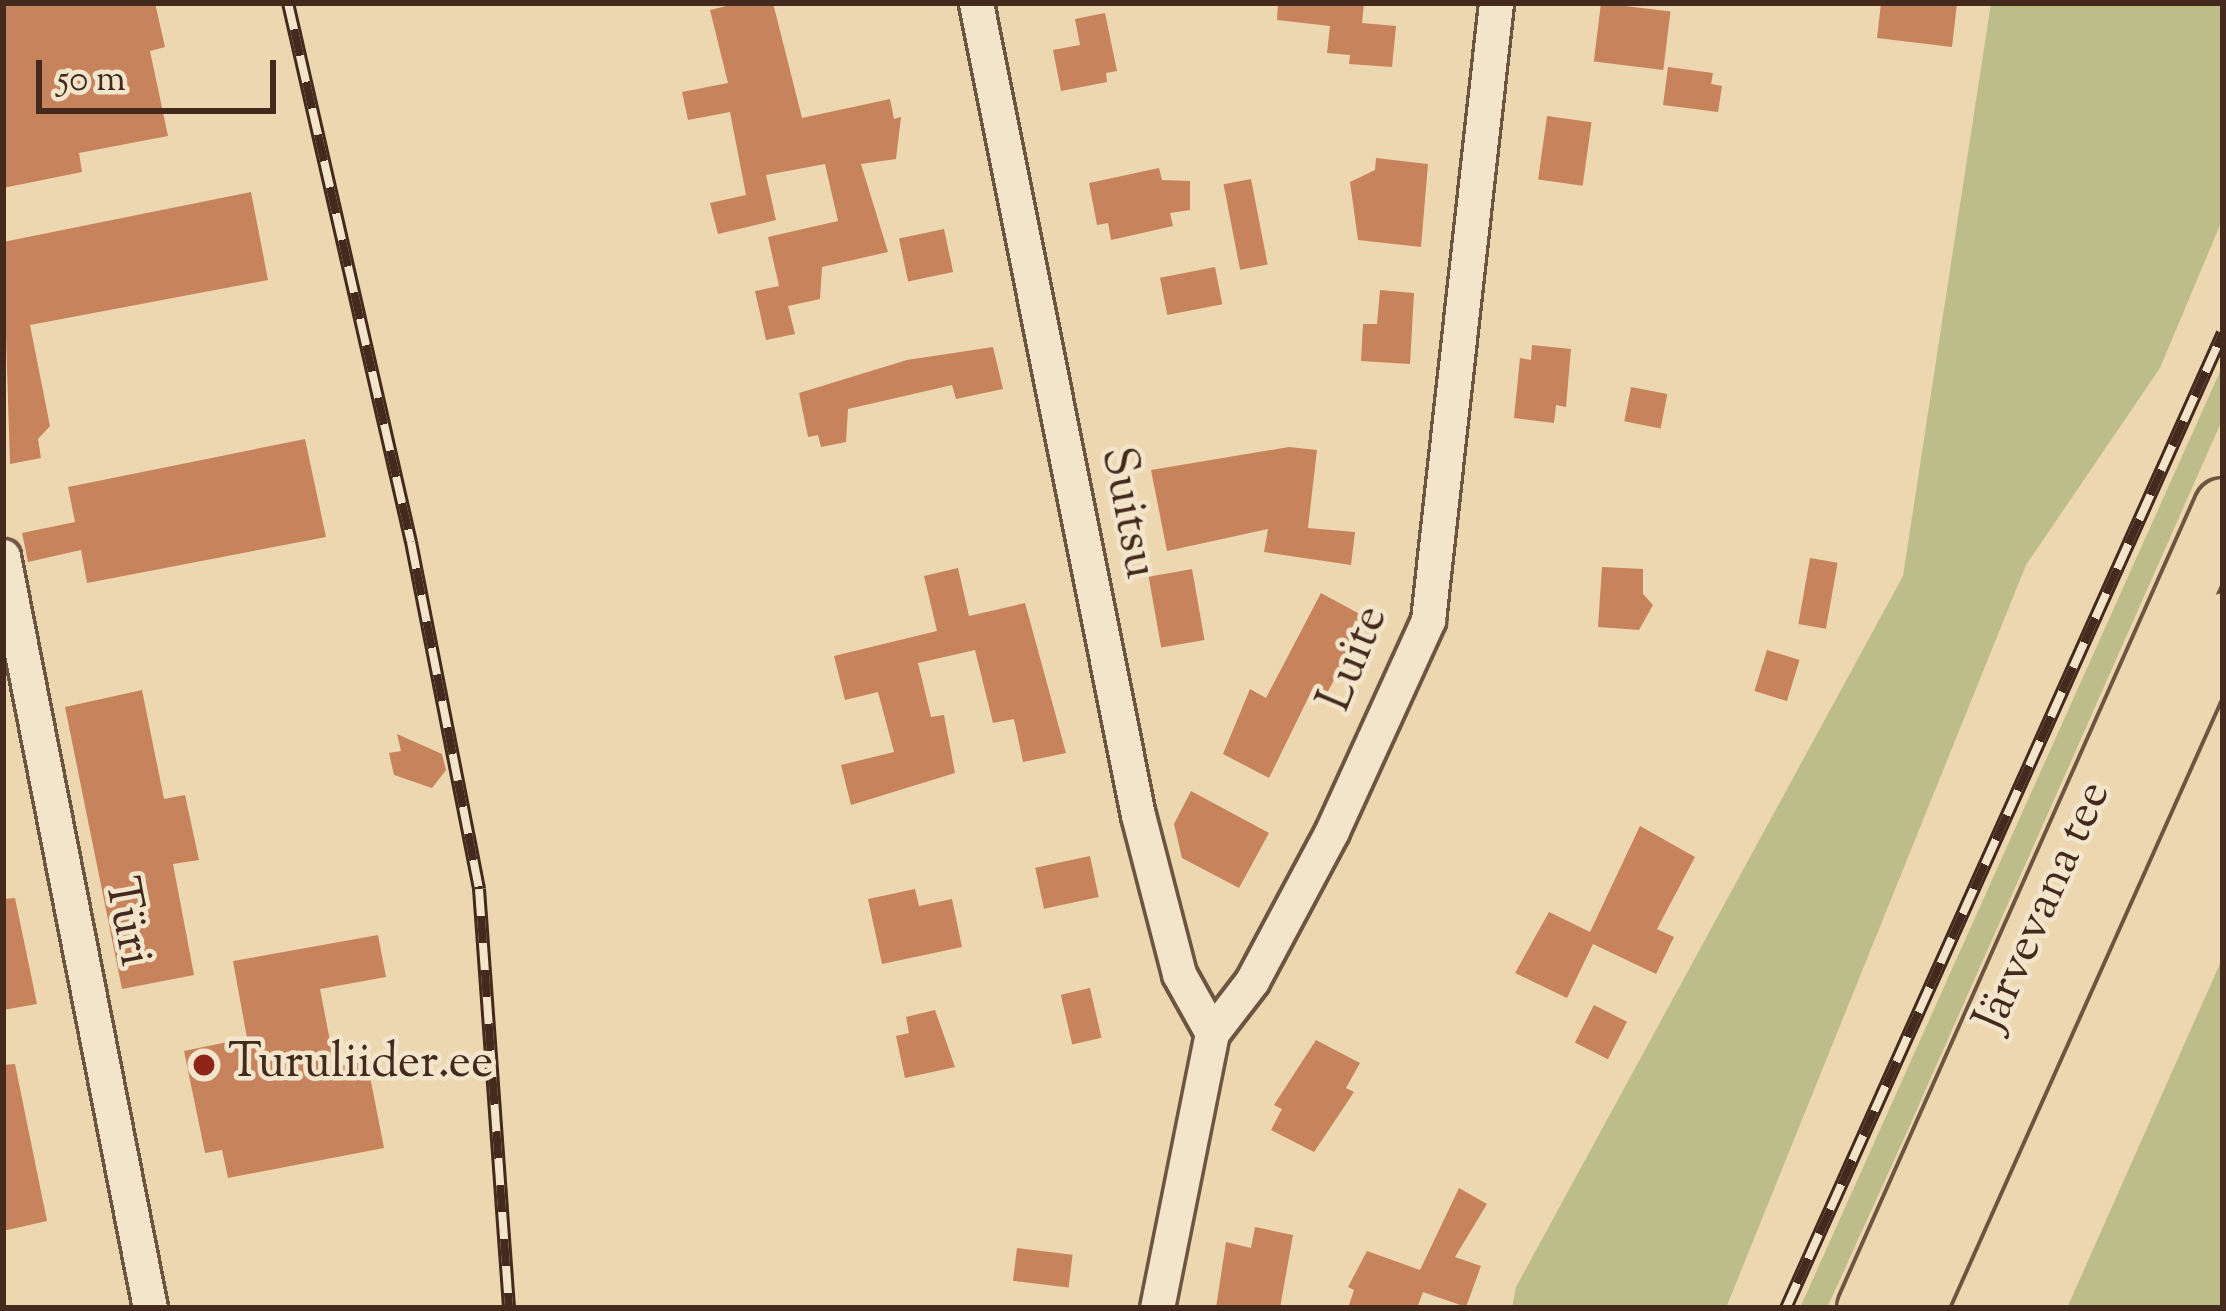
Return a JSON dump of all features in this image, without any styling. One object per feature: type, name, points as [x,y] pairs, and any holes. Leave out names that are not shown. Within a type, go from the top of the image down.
[{"type":"highway","name":"Järvevana tee","points":[[1865,1308],[2223,507]]},
{"type":"highway","name":"Järvevana tee","points":[[1916,1308],[2223,621]]},
{"type":"street","name":"Suitsu","points":[[976,3],[1138,815],[1179,974],[1212,1033]]},
{"type":"street","name":"Luite","points":[[1157,1308],[1212,1033],[1252,981],[1332,832],[1428,620],[1496,3]]},
{"type":"street","name":"Türi","points":[[3,556],[150,1308]]},
{"type":"green space","points":[[1991,3],[2223,3],[2223,218],[2160,368],[2026,565],[1726,1308],[1512,1308],[1516,1287],[1903,576]]},
{"type":"green space","points":[[2223,365],[2223,418],[1906,1134],[1827,1308],[1800,1308]]},
{"type":"green space","points":[[2223,957],[2223,1308],[2067,1308]]},
{"type":"building","points":[[3,3],[155,3],[165,47],[150,51],[168,136],[79,153],[82,172],[3,188]]},
{"type":"building","points":[[739,3],[773,3],[802,118],[890,99],[894,119],[901,117],[896,159],[861,164],[888,252],[822,267],[820,299],[788,306],[795,334],[766,340],[755,291],[779,286],[768,237],[838,221],[825,164],[766,175],[776,220],[718,234],[710,203],[746,195],[730,112],[688,120],[682,92],[728,83],[710,10]]},
{"type":"building","points":[[1278,3],[1364,3],[1362,23],[1396,26],[1392,67],[1349,64],[1350,55],[1327,53],[1330,26],[1277,20]]},
{"type":"building","points":[[1601,3],[1670,12],[1663,70],[1594,62]]},
{"type":"building","points":[[1881,3],[1957,3],[1952,47],[1877,38]]},
{"type":"building","points":[[1105,13],[1117,71],[1106,73],[1107,82],[1061,91],[1053,50],[1080,45],[1075,19]]},
{"type":"building","points":[[1668,67],[1713,73],[1711,84],[1722,86],[1718,112],[1663,105]]},
{"type":"building","points":[[1547,116],[1592,122],[1583,186],[1538,179]]},
{"type":"building","points":[[1376,158],[1428,164],[1421,247],[1358,240],[1350,182],[1375,170]]},
{"type":"building","points":[[1159,168],[1162,180],[1190,181],[1190,210],[1170,213],[1173,226],[1111,240],[1108,223],[1097,225],[1089,183]]},
{"type":"building","points":[[1251,179],[1268,264],[1240,270],[1224,184]]},
{"type":"building","points":[[251,192],[268,280],[30,325],[50,426],[38,439],[41,458],[10,464],[3,242]]},
{"type":"building","points":[[944,229],[953,272],[908,282],[899,239]]},
{"type":"building","points":[[1215,267],[1222,304],[1167,315],[1160,278]]},
{"type":"building","points":[[1380,290],[1414,293],[1410,364],[1361,361],[1363,324],[1377,324]]},
{"type":"building","points":[[1532,345],[1571,349],[1566,407],[1556,405],[1554,423],[1514,418],[1520,358],[1531,360]]},
{"type":"building","points":[[993,347],[1003,389],[956,399],[952,385],[848,409],[846,442],[821,447],[818,435],[808,437],[799,393],[907,360]]},
{"type":"building","points":[[1631,387],[1667,394],[1661,428],[1624,421]]},
{"type":"building","points":[[305,439],[326,537],[87,583],[81,550],[28,562],[22,533],[75,522],[68,487]]},
{"type":"building","points":[[1289,447],[1317,450],[1308,528],[1355,532],[1351,565],[1264,552],[1268,529],[1167,551],[1151,470]]},
{"type":"building","points":[[1810,558],[1838,563],[1826,629],[1798,624]]},
{"type":"building","points":[[1602,567],[1643,569],[1643,594],[1653,605],[1639,630],[1598,627]]},
{"type":"building","points":[[958,568],[969,616],[1025,603],[1066,753],[1023,762],[1014,719],[993,723],[975,650],[918,663],[931,717],[944,715],[955,773],[851,805],[841,765],[894,752],[878,692],[845,700],[834,656],[937,631],[924,576]]},
{"type":"building","points":[[1192,569],[1205,640],[1161,648],[1149,577]]},
{"type":"building","points":[[1321,593],[1367,618],[1326,695],[1313,688],[1269,778],[1223,754],[1250,689],[1266,698]]},
{"type":"building","points":[[1767,650],[1800,660],[1787,701],[1754,691]]},
{"type":"building","points":[[142,690],[164,799],[185,795],[199,860],[173,864],[194,975],[122,989],[65,707]]},
{"type":"building","points":[[397,734],[442,754],[446,770],[432,788],[394,775],[389,753],[401,751]]},
{"type":"building","points":[[1191,791],[1269,833],[1239,888],[1182,858],[1174,824]]},
{"type":"building","points":[[1640,826],[1695,857],[1657,929],[1674,937],[1656,974],[1593,944],[1567,998],[1515,973],[1549,912],[1590,932]]},
{"type":"building","points":[[1090,856],[1099,897],[1044,909],[1035,868]]},
{"type":"building","points":[[915,889],[919,906],[952,899],[962,947],[882,964],[868,899]]},
{"type":"building","points":[[15,898],[37,1004],[3,1010],[3,899]]},
{"type":"building","points":[[378,935],[386,977],[320,989],[335,1067],[367,1061],[384,1148],[228,1178],[222,1150],[205,1153],[184,1051],[247,1038],[233,961]]},
{"type":"building","points":[[1090,988],[1101,1038],[1072,1044],[1061,995]]},
{"type":"building","points":[[1594,1005],[1627,1022],[1608,1059],[1575,1042]]},
{"type":"building","points":[[935,1010],[955,1067],[905,1078],[896,1036],[909,1033],[906,1017]]},
{"type":"building","points":[[1316,1040],[1360,1063],[1346,1088],[1354,1092],[1314,1152],[1271,1130],[1282,1109],[1274,1105]]},
{"type":"building","points":[[15,1064],[47,1221],[3,1231],[3,1065]]},
{"type":"building","points":[[1459,1188],[1487,1204],[1455,1257],[1481,1266],[1466,1307],[1423,1292],[1417,1308],[1348,1308],[1354,1290],[1348,1287],[1367,1251],[1420,1270]]},
{"type":"building","points":[[1255,1227],[1293,1235],[1280,1308],[1216,1308],[1226,1242],[1251,1248]]},
{"type":"building","points":[[1017,1248],[1073,1255],[1069,1288],[1013,1281]]},
{"type":"railway","points":[[288,3],[411,542],[479,889],[509,1308]]},
{"type":"railway","points":[[1786,1308],[2223,333]]},
{"type":"place","name":"Turuliider.ee","points":[[204,1065]]}]
